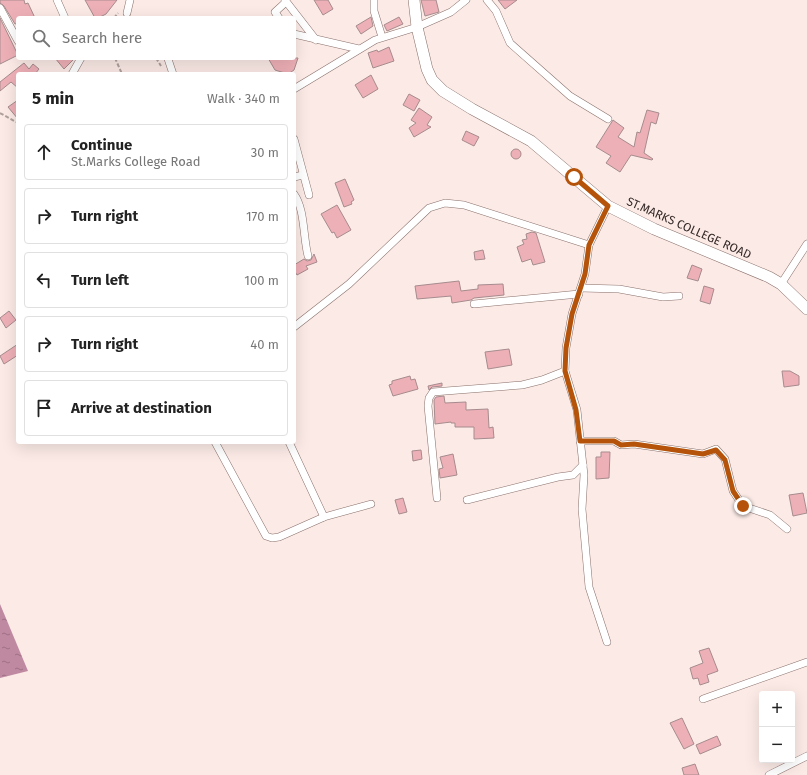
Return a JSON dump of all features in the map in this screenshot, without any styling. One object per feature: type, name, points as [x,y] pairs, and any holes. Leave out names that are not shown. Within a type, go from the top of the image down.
[{"type":"main road","name":"ST.MARKS COLLEGE ROAD","points":[[414,0],[417,27],[427,69],[432,80],[443,91],[472,109],[531,141],[608,206],[654,230],[742,265],[781,284],[807,309]]},
{"type":"street","points":[[57,0],[64,16]]},
{"type":"street","points":[[127,14],[130,0]]},
{"type":"street","points":[[374,0],[374,11],[382,37]]},
{"type":"street","points":[[296,88],[359,49],[382,37],[417,27],[451,12],[466,0]]},
{"type":"street","points":[[487,0],[496,11],[510,43],[570,96],[608,120]]},
{"type":"street","points":[[278,16],[275,12],[285,1],[316,40]]},
{"type":"street","points":[[0,8],[16,37]]},
{"type":"street","points":[[296,35],[359,49]]},
{"type":"street","points":[[73,72],[80,60]]},
{"type":"street","points":[[168,60],[172,72]]},
{"type":"street","points":[[296,147],[309,195]]},
{"type":"street","points":[[296,177],[303,175]]},
{"type":"street","points":[[296,198],[300,205],[304,229],[303,238],[308,256]]},
{"type":"street","points":[[296,325],[349,284],[429,208],[446,203],[464,205],[589,245]]},
{"type":"street","points":[[607,642],[589,587],[582,509],[582,465],[580,441],[576,410],[565,371],[566,348],[572,314],[580,291],[589,245],[608,206]]},
{"type":"street","points":[[781,284],[807,244]]},
{"type":"street","points":[[474,304],[580,291],[619,290],[663,297],[679,296]]},
{"type":"street","points":[[437,498],[428,406],[429,398],[433,392],[522,385],[542,380],[565,371]]},
{"type":"street","points":[[580,441],[614,441],[621,445],[634,444],[703,454],[716,450],[725,460],[733,491],[743,506],[770,515],[787,528]]},
{"type":"street","points":[[216,444],[266,536],[272,538],[279,537],[324,517],[371,504]]},
{"type":"street","points":[[290,444],[324,517]]},
{"type":"street","points":[[467,500],[558,477],[573,475],[582,465]]},
{"type":"street","points":[[703,699],[807,662]]},
{"type":"street","points":[[770,775],[807,756]]},
{"type":"path","points":[[116,60],[121,72]]},
{"type":"path","points":[[0,113],[16,122]]},
{"type":"water","points":[[0,604],[28,671],[0,678]]},
{"type":"building","points":[[0,0],[24,0],[25,4],[28,3],[34,16],[16,16],[15,24],[4,6],[0,3]]},
{"type":"building","points":[[85,0],[117,0],[106,14],[102,16],[94,16]]},
{"type":"building","points":[[314,0],[328,0],[333,9],[323,15]]},
{"type":"building","points":[[421,0],[436,0],[439,12],[425,16]]},
{"type":"building","points":[[498,0],[517,0],[505,9]]},
{"type":"building","points":[[371,17],[373,26],[361,34],[356,26]]},
{"type":"building","points":[[399,17],[403,24],[387,31],[384,25]]},
{"type":"building","points":[[0,18],[16,51],[16,56],[0,64]]},
{"type":"building","points":[[389,47],[394,61],[373,68],[368,53],[377,50],[378,52]]},
{"type":"building","points":[[296,58],[298,58],[294,70],[291,72],[275,70],[269,60],[296,60]]},
{"type":"building","points":[[57,60],[73,60],[64,69]]},
{"type":"building","points":[[24,63],[29,69],[33,64],[39,69],[37,72],[16,72],[16,86],[11,82],[0,91],[0,82]]},
{"type":"building","points":[[371,75],[378,89],[363,98],[355,85]]},
{"type":"building","points":[[409,94],[420,100],[414,111],[403,105]]},
{"type":"building","points":[[16,101],[16,117],[8,107]]},
{"type":"building","points":[[419,108],[432,117],[427,125],[431,127],[414,137],[409,128],[416,123],[411,120]]},
{"type":"building","points":[[647,110],[659,113],[656,124],[651,122],[644,153],[653,159],[631,155],[620,172],[606,163],[611,156],[596,147],[613,120],[624,128],[618,137],[634,147],[637,132],[640,133]]},
{"type":"building","points":[[466,131],[479,137],[474,146],[462,140]]},
{"type":"building","points":[[514,149],[518,149],[520,150],[520,158],[514,159],[511,156],[511,152]]},
{"type":"building","points":[[345,179],[354,200],[351,202],[352,204],[344,207],[335,183]]},
{"type":"building","points":[[337,205],[351,230],[337,238],[334,232],[332,233],[321,214]]},
{"type":"building","points":[[532,232],[536,233],[545,262],[533,265],[531,259],[522,262],[517,247],[524,244],[522,240],[527,239],[526,234]]},
{"type":"building","points":[[483,250],[485,259],[475,260],[474,252]]},
{"type":"building","points":[[314,254],[317,262],[306,266],[308,269],[297,275],[296,264],[304,259],[307,261],[311,260]]},
{"type":"building","points":[[692,265],[702,269],[698,281],[687,278]]},
{"type":"building","points":[[459,281],[461,291],[478,289],[478,285],[503,284],[504,295],[474,298],[471,300],[452,303],[451,296],[417,299],[415,286]]},
{"type":"building","points":[[704,286],[714,289],[710,304],[700,301]]},
{"type":"building","points":[[9,311],[16,320],[6,328],[0,318]]},
{"type":"building","points":[[16,345],[16,356],[4,364],[0,356]]},
{"type":"building","points":[[509,349],[512,365],[488,369],[485,352]]},
{"type":"building","points":[[782,371],[790,371],[799,376],[799,385],[784,387]]},
{"type":"building","points":[[410,376],[411,380],[415,379],[418,389],[393,396],[389,385],[392,384],[392,381]]},
{"type":"building","points":[[442,383],[442,386],[432,387],[429,390],[428,386]]},
{"type":"building","points":[[444,396],[445,403],[466,402],[466,410],[488,409],[489,428],[493,427],[494,438],[474,439],[474,427],[455,427],[455,423],[451,422],[435,424],[434,400],[436,397]]},
{"type":"building","points":[[421,450],[422,459],[413,461],[412,451]]},
{"type":"building","points":[[601,452],[610,452],[609,478],[596,479],[596,457],[601,457]]},
{"type":"building","points":[[453,454],[457,475],[440,478],[439,469],[443,468],[440,457]]},
{"type":"building","points":[[803,493],[807,513],[793,516],[789,495]]},
{"type":"building","points":[[403,498],[407,512],[399,514],[395,500]]},
{"type":"building","points":[[709,648],[718,671],[707,675],[709,682],[700,685],[698,678],[693,679],[690,668],[703,663],[699,651]]},
{"type":"building","points":[[682,718],[694,744],[684,749],[670,723]]},
{"type":"building","points":[[717,736],[721,745],[700,754],[696,745]]},
{"type":"building","points":[[695,764],[699,775],[684,775],[682,768]]},
{"type":"route","points":[[574,177],[608,206],[589,245],[585,274],[580,294],[572,314],[566,348],[565,371],[576,410],[580,441],[614,441],[621,445],[634,444],[685,453],[703,454],[716,450],[725,460],[733,491],[743,506]]}]
